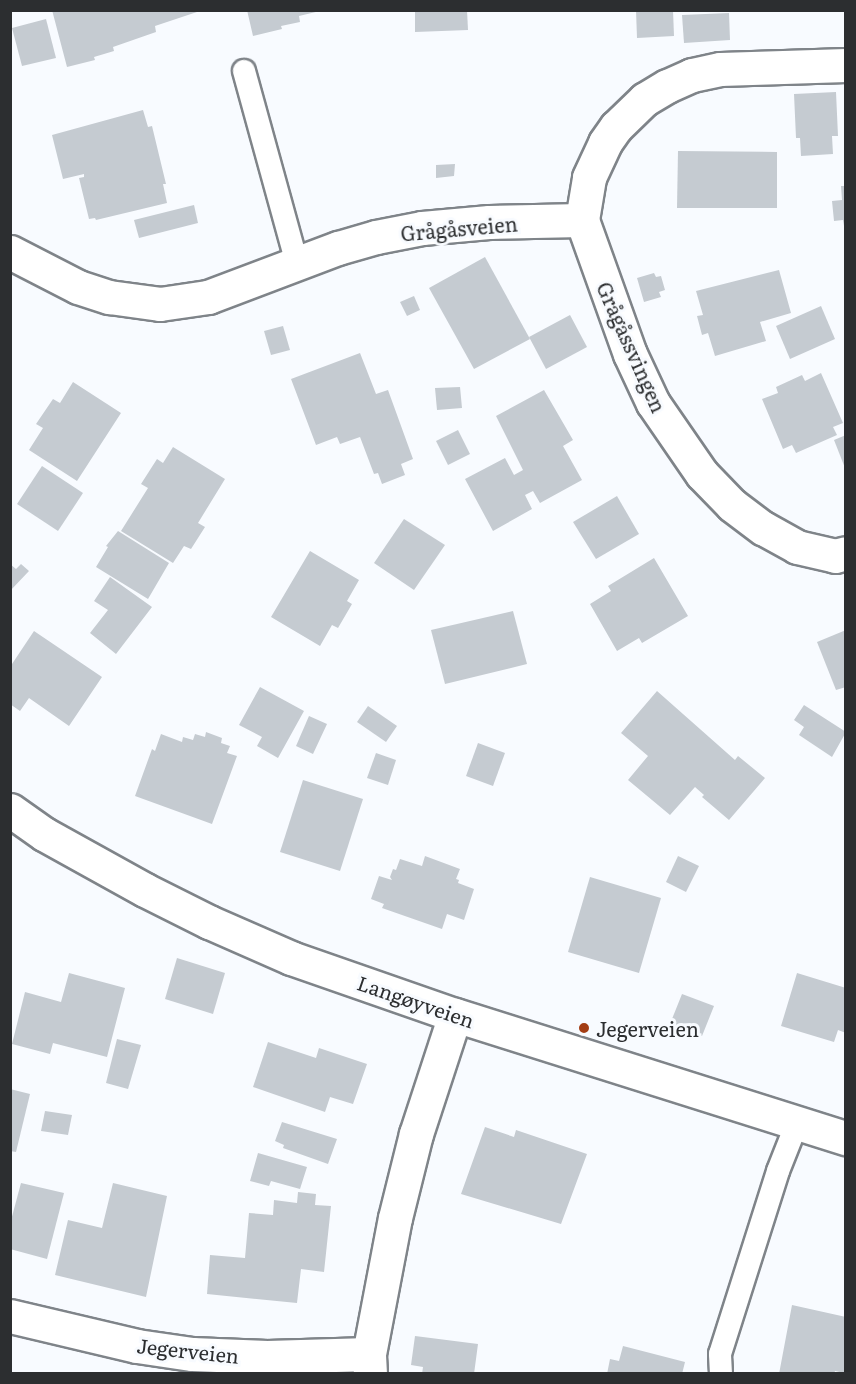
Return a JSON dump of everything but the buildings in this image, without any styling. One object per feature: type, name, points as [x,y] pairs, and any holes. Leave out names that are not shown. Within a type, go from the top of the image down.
[{"type":"street","points":[[582,220],[589,178],[605,143],[616,127],[645,99],[667,86],[692,75],[720,69],[846,65]]},
{"type":"street","name":"Grågåsveien","points":[[10,252],[78,287],[109,297],[160,304],[207,297],[297,263],[376,237],[422,228],[582,220]]},
{"type":"street","name":"Grågåssvingen","points":[[582,220],[630,354],[653,403],[702,474],[740,510],[797,547],[835,556],[846,553]]},
{"type":"street","name":"Langøyveien","points":[[10,810],[44,834],[209,922],[291,958],[455,1016],[846,1138]]},
{"type":"street","name":"Jegerveien","points":[[10,1316],[81,1334],[192,1354],[369,1364],[395,1218],[416,1134],[455,1016]]},
{"type":"lane","points":[[244,71],[297,263]]},
{"type":"lane","points":[[721,1374],[720,1354],[778,1171],[797,1123]]},
{"type":"place","name":"Jegerveien","points":[[584,1028]]}]
